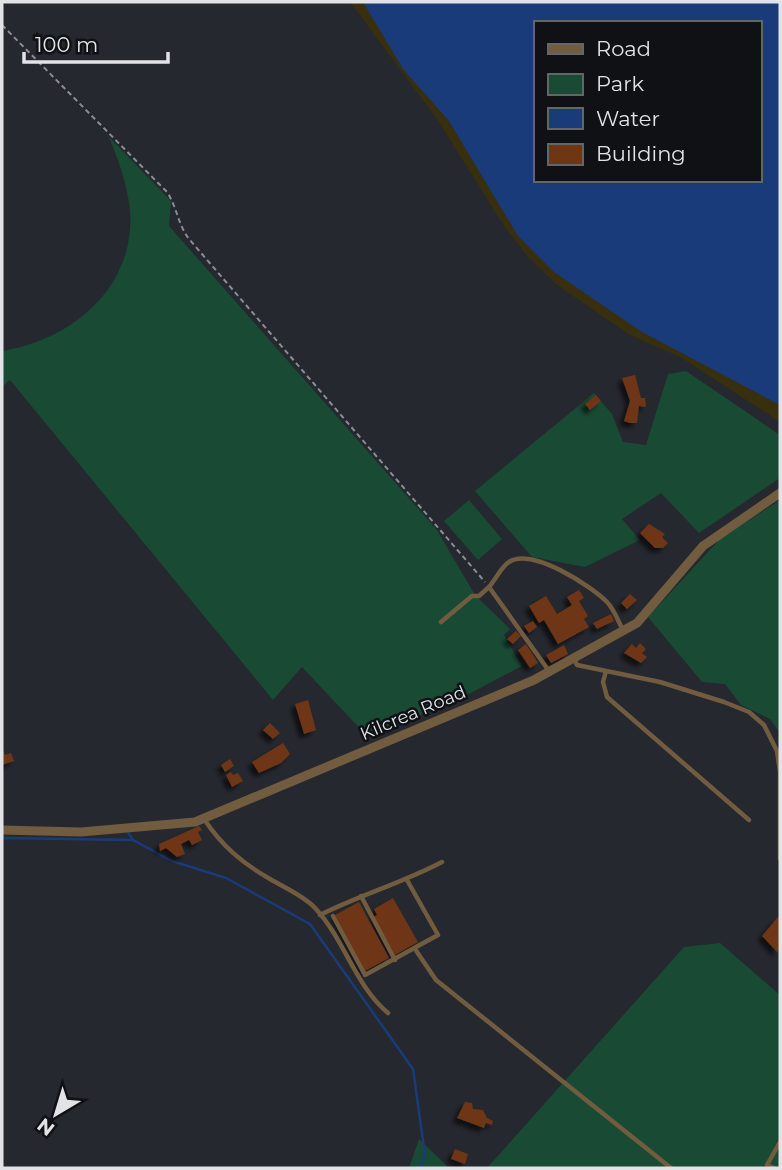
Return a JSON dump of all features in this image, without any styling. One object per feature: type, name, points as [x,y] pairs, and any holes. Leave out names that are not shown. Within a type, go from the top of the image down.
[{"type":"street","name":"Kilcrea Road","points":[[2,830],[126,831],[203,818],[550,671],[637,623],[703,547],[780,493]]},
{"type":"lane","points":[[441,622],[472,596],[479,596],[509,562],[522,559],[551,566],[584,583],[609,604],[623,631]]},
{"type":"lane","points":[[489,587],[550,671]]},
{"type":"lane","points":[[573,658],[577,665],[660,682],[724,702],[749,712],[764,725],[776,751],[780,772],[780,859]]},
{"type":"lane","points":[[606,671],[603,682],[607,697],[749,820]]},
{"type":"lane","points":[[203,818],[217,839],[236,858],[313,906],[353,971],[375,1002],[388,1013]]},
{"type":"lane","points":[[320,915],[360,895],[407,880],[442,862]]},
{"type":"lane","points":[[333,916],[365,975],[438,935],[407,880]]},
{"type":"lane","points":[[360,895],[395,960]]},
{"type":"lane","points":[[415,949],[436,980],[671,1168]]},
{"type":"lane","points":[[774,1168],[767,1165],[780,1142]]},
{"type":"path","points":[[2,25],[167,192],[176,205],[182,230],[189,239],[489,587]]},
{"type":"green space","points":[[109,137],[171,201],[169,226],[437,530],[475,595],[510,629],[504,635],[522,666],[448,705],[366,735],[302,667],[273,700],[10,380],[2,387],[2,351],[28,345],[75,322],[111,286],[122,263],[129,238],[130,210],[122,173]]},
{"type":"green space","points":[[686,371],[780,435],[780,478],[699,533],[661,493],[622,519],[640,540],[585,567],[532,557],[475,491],[594,393],[612,414],[623,442],[646,445],[668,374]]},
{"type":"green space","points":[[469,500],[502,539],[478,560],[444,521]]},
{"type":"green space","points":[[780,500],[780,733],[770,719],[741,705],[725,684],[702,682],[648,617],[720,539]]},
{"type":"green space","points":[[720,943],[780,995],[780,1168],[487,1168],[684,947]]},
{"type":"green space","points":[[419,1139],[449,1168],[409,1168]]},
{"type":"sand","points":[[350,2],[382,2],[473,142],[780,393],[780,422],[680,357],[630,335],[557,285],[527,256],[504,226],[437,119]]},
{"type":"water","points":[[363,2],[780,2],[780,405],[642,332],[554,272],[518,236],[449,121],[403,69]]},
{"type":"building","points":[[635,375],[646,407],[639,406],[637,423],[630,423],[624,421],[630,401],[622,378]]},
{"type":"building","points":[[596,395],[601,401],[590,410],[585,404]]},
{"type":"building","points":[[649,524],[665,534],[662,537],[668,543],[663,548],[655,548],[640,533]]},
{"type":"building","points":[[579,590],[584,598],[579,601],[588,616],[584,619],[589,627],[558,644],[544,620],[539,623],[529,606],[546,596],[557,614],[572,605],[567,597]]},
{"type":"building","points":[[630,594],[637,600],[627,609],[621,603]]},
{"type":"building","points":[[611,614],[614,621],[597,629],[593,623]]},
{"type":"building","points":[[533,621],[537,627],[529,633],[524,626]]},
{"type":"building","points":[[516,631],[521,636],[513,644],[507,639]]},
{"type":"building","points":[[640,643],[646,649],[642,653],[647,657],[641,663],[624,653],[632,644],[636,648]]},
{"type":"building","points":[[526,644],[538,663],[530,668],[518,650]]},
{"type":"building","points":[[564,645],[568,654],[551,663],[546,655]]},
{"type":"building","points":[[308,700],[316,730],[304,734],[295,704]]},
{"type":"building","points":[[270,723],[280,733],[273,739],[263,730]]},
{"type":"building","points":[[283,743],[290,754],[281,763],[259,773],[252,762]]},
{"type":"building","points":[[2,747],[5,755],[11,753],[14,761],[2,765]]},
{"type":"building","points":[[230,759],[234,766],[225,772],[221,765]]},
{"type":"building","points":[[231,772],[233,775],[238,773],[243,781],[232,787],[226,775]]},
{"type":"building","points":[[199,826],[202,830],[198,832],[202,840],[192,845],[189,840],[181,844],[185,854],[177,857],[166,848],[160,851],[159,844]]},
{"type":"building","points":[[393,898],[418,942],[395,955],[373,917],[377,915],[374,909]]},
{"type":"building","points":[[359,902],[389,958],[365,971],[335,915]]},
{"type":"building","points":[[778,917],[780,918],[778,953],[762,936]]},
{"type":"building","points":[[465,1102],[472,1103],[473,1109],[483,1110],[487,1118],[493,1121],[492,1125],[486,1123],[484,1128],[457,1118]]},
{"type":"building","points":[[455,1149],[468,1154],[465,1164],[451,1159]]},
{"type":"waterway","points":[[127,831],[133,840],[172,861],[226,878],[310,924],[413,1069],[425,1155],[420,1168]]},
{"type":"waterway","points":[[2,838],[133,840]]}]
